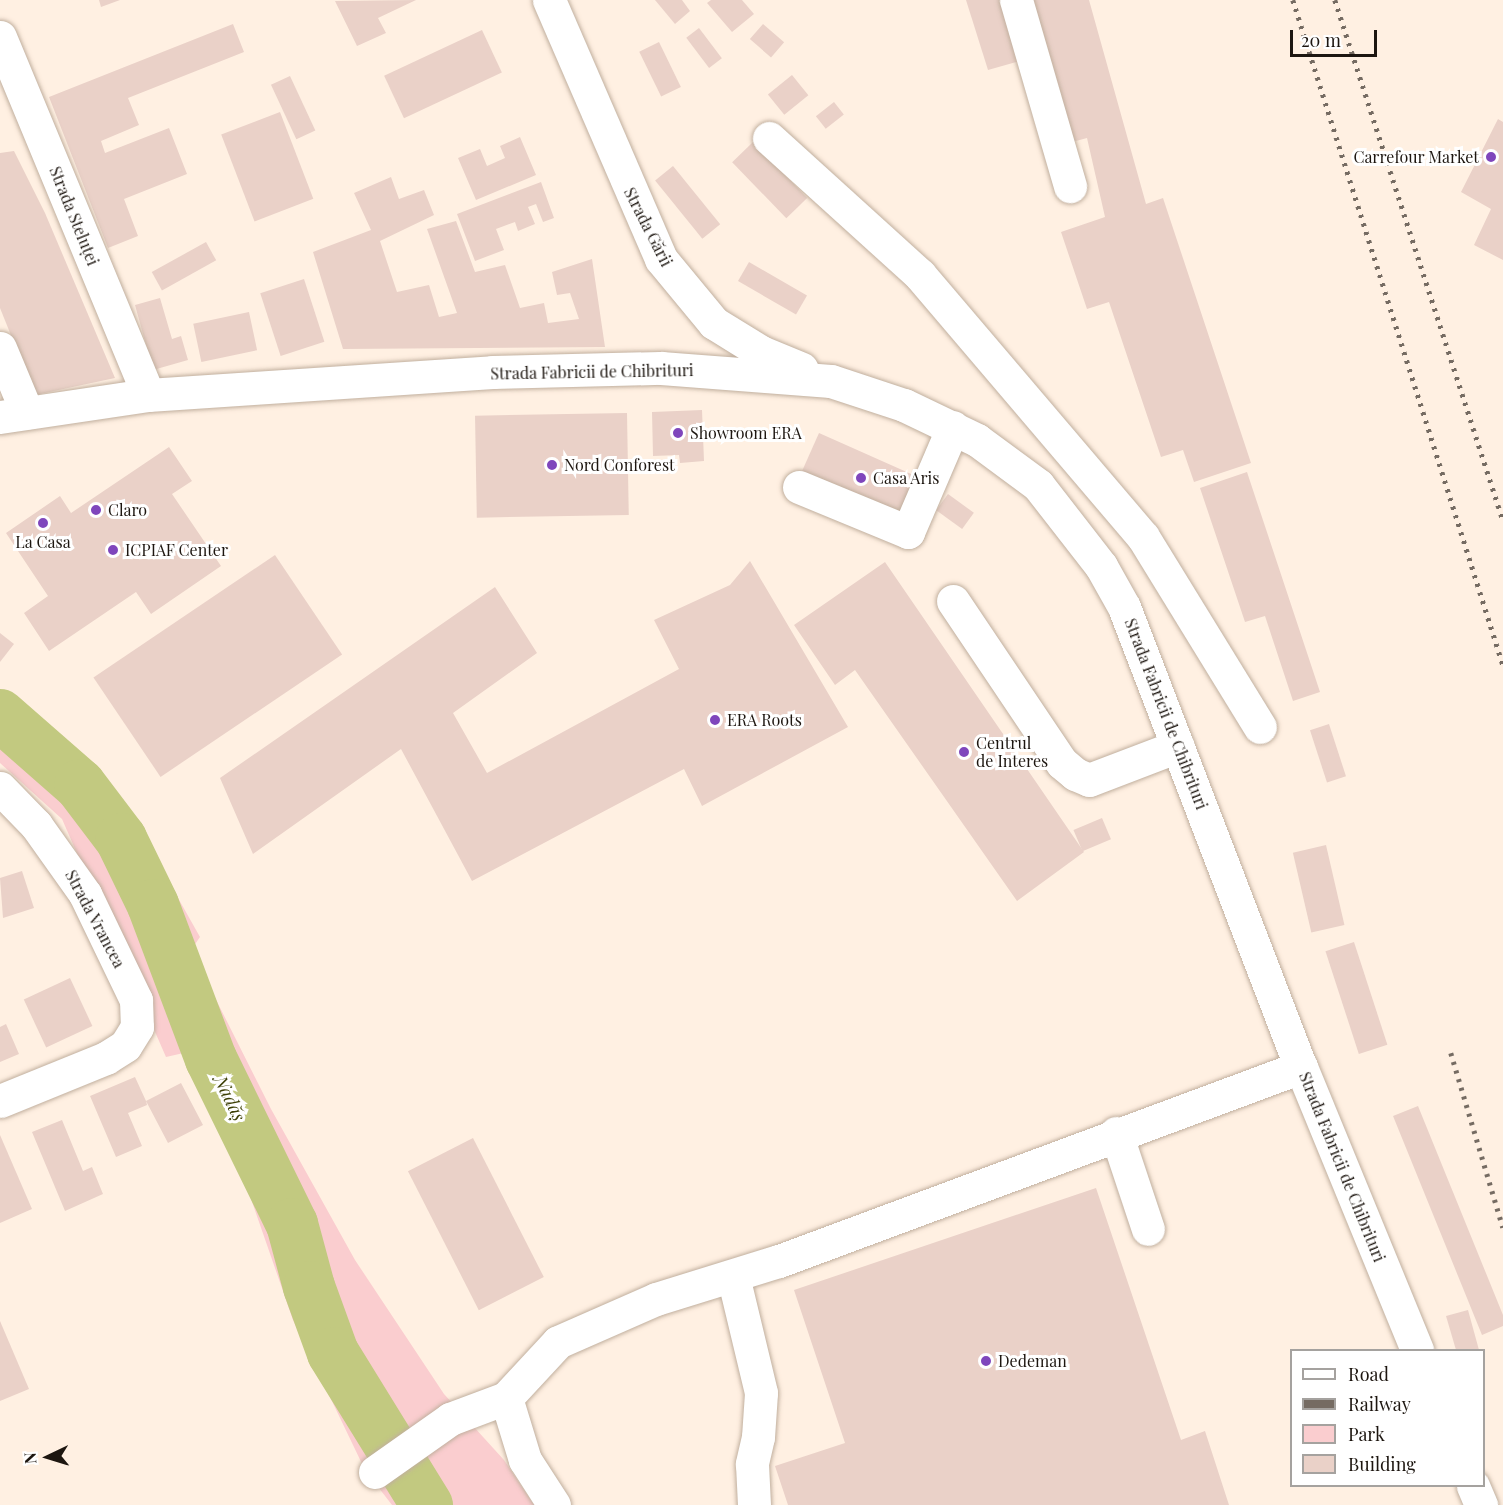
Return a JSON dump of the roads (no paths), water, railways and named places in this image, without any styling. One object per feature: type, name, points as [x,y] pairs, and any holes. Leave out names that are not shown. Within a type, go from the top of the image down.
[{"type":"street","name":"Strada Gării","points":[[549,0],[636,207],[661,259],[689,297],[733,337],[761,352],[831,381]]},
{"type":"street","points":[[1016,0],[1070,186]]},
{"type":"street","name":"Strada Steluței","points":[[0,37],[148,395]]},
{"type":"street","points":[[769,138],[920,275],[1143,537],[1260,727]]},
{"type":"street","points":[[0,348],[13,415]]},
{"type":"street","name":"Strada Fabricii de Chibrituri","points":[[13,415],[148,395],[492,372],[650,369],[831,381],[904,405],[977,440],[1038,485],[1101,566],[1125,607],[1155,678],[1178,746],[1301,1067],[1417,1349]]},
{"type":"street","points":[[799,487],[908,532],[953,427]]},
{"type":"street","points":[[1101,566],[1143,537]]},
{"type":"street","points":[[953,601],[1062,763],[1075,774],[1089,780],[1178,746]]},
{"type":"street","name":"Strada Vrancea","points":[[0,788],[36,825],[85,894],[136,1000],[137,1027],[125,1046],[106,1058],[0,1101]]},
{"type":"street","points":[[375,1472],[450,1419],[506,1398],[558,1342],[656,1299],[733,1276],[980,1189],[1116,1133],[1301,1067]]},
{"type":"street","points":[[1116,1133],[1148,1229]]},
{"type":"street","points":[[733,1276],[761,1393],[758,1437],[752,1464],[754,1505]]},
{"type":"street","points":[[506,1398],[525,1460],[554,1505]]},
{"type":"street","points":[[1474,1487],[1481,1505]]},
{"type":"waterway","name":"Nadăș","points":[[0,715],[80,785],[121,839],[153,905],[211,1059],[292,1224],[309,1287],[333,1353],[427,1505]]},
{"type":"railway","points":[[1293,0],[1503,665]]},
{"type":"railway","points":[[1335,0],[1503,520]]},
{"type":"railway","points":[[1451,1053],[1503,1227]]},
{"type":"place","name":"Carrefour Market","points":[[1491,157]]},
{"type":"place","name":"Showroom ERA","points":[[678,433]]},
{"type":"place","name":"Nord Conforest","points":[[552,465]]},
{"type":"place","name":"Casa Aris","points":[[861,478]]},
{"type":"place","name":"Claro","points":[[96,510]]},
{"type":"place","name":"La Casa","points":[[43,523]]},
{"type":"place","name":"ICPIAF Center","points":[[113,550]]},
{"type":"place","name":"ERA Roots","points":[[715,720]]},
{"type":"place","name":"Centrul de Interes","points":[[964,752]]},
{"type":"place","name":"Dedeman","points":[[986,1361]]}]
